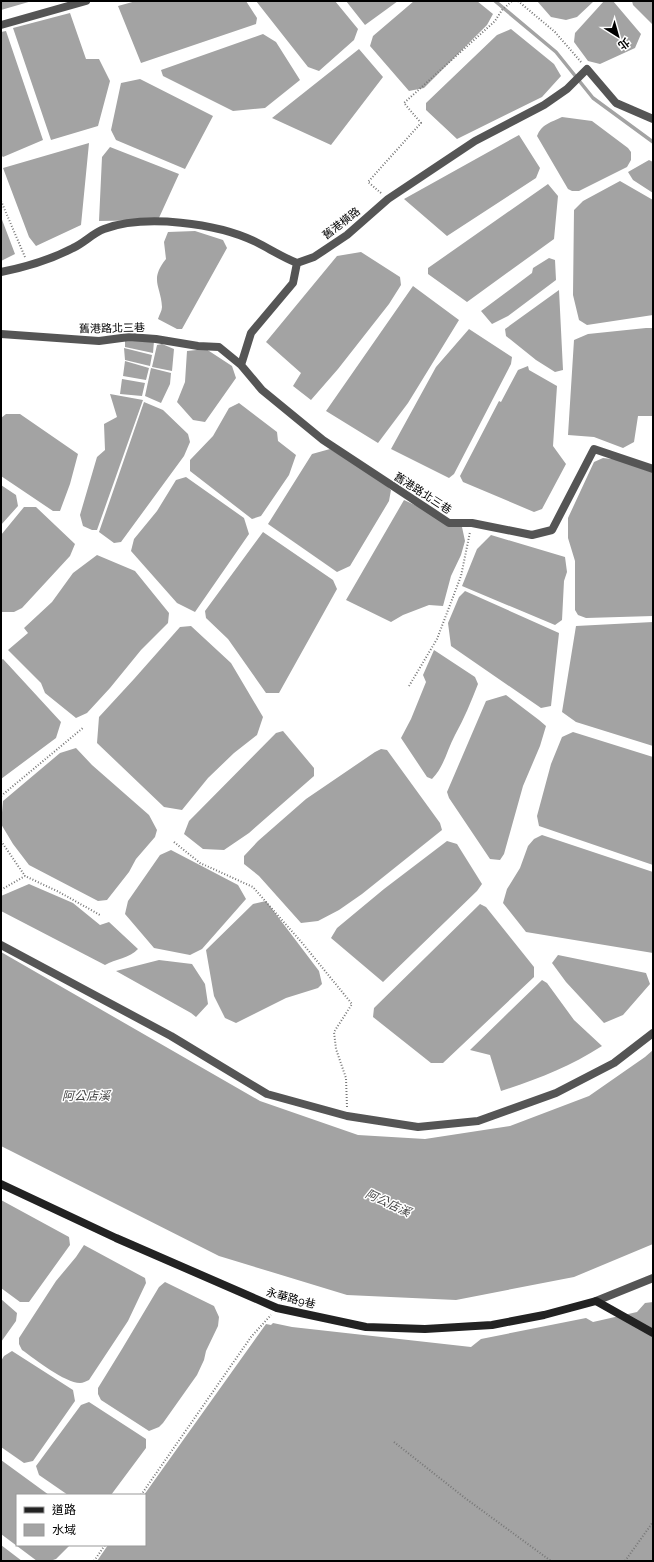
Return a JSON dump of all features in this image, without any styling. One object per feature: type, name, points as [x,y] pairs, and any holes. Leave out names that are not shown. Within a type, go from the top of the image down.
[{"type":"street","points":[[1,25],[86,1]]},
{"type":"street","points":[[585,71],[616,103],[653,119]]},
{"type":"street","name":"舊港橫路","points":[[296,263],[314,257],[347,235],[388,199],[475,140],[544,105],[567,89],[585,71]]},
{"type":"street","points":[[1,272],[28,266],[73,248],[103,229],[132,222],[172,222],[214,227],[255,241],[282,257],[296,263],[293,284],[251,333],[241,365]]},
{"type":"street","name":"舊港路北三巷","points":[[1,334],[98,341],[129,337],[156,339],[198,346],[219,347],[241,365],[262,390],[323,440],[449,523],[472,522],[532,534],[552,530],[594,449],[653,469]]},
{"type":"street","points":[[1,945],[171,1036],[267,1094],[347,1116],[418,1127],[478,1121],[556,1093],[614,1063],[653,1033]]},
{"type":"street","name":"永華路9巷","points":[[1,1184],[116,1238],[277,1308],[366,1327],[425,1329],[492,1325],[544,1315],[596,1301],[653,1278]]},
{"type":"street","points":[[596,1301],[653,1333]]},
{"type":"path","points":[[518,1],[555,32],[585,71]]},
{"type":"path","points":[[388,199],[368,182],[421,123],[404,103],[495,21],[502,10],[511,2]]},
{"type":"path","points":[[1,201],[28,266]]},
{"type":"path","points":[[409,686],[437,639],[461,576],[472,522]]},
{"type":"path","points":[[1,796],[84,727]]},
{"type":"path","points":[[1,841],[25,876],[100,914]]},
{"type":"path","points":[[174,842],[200,863],[253,887],[303,944],[352,1004],[334,1032],[336,1049],[346,1078],[347,1116]]},
{"type":"path","points":[[1,890],[25,876]]},
{"type":"path","points":[[142,1494],[251,1337],[277,1308]]},
{"type":"path","points":[[394,1442],[465,1498],[551,1561]]},
{"type":"path","points":[[626,1561],[653,1522]]},
{"type":"path","points":[[94,1561],[104,1546]]},
{"type":"water","points":[[1,1],[32,1],[1,10]]},
{"type":"water","points":[[136,1],[246,1],[257,18],[256,24],[141,63],[118,6]]},
{"type":"water","points":[[256,1],[335,1],[358,29],[354,40],[319,71],[308,67]]},
{"type":"water","points":[[346,1],[398,1],[365,25]]},
{"type":"water","points":[[414,1],[477,1],[493,14],[487,25],[424,88],[409,91],[370,46],[373,36]]},
{"type":"water","points":[[537,1],[594,1],[577,17],[566,20],[551,17]]},
{"type":"water","points":[[604,1],[613,1],[641,34],[635,48],[600,64],[588,61],[574,42],[575,33]]},
{"type":"water","points":[[632,1],[653,1],[653,25],[633,5]]},
{"type":"water","points":[[70,13],[86,59],[99,59],[110,81],[98,126],[51,140],[13,28]]},
{"type":"water","points":[[511,29],[554,64],[561,76],[542,97],[457,139],[426,110],[426,103],[497,35]]},
{"type":"water","points":[[6,31],[43,140],[3,157],[1,155],[1,32]]},
{"type":"water","points":[[263,34],[276,42],[300,80],[265,108],[233,111],[163,76],[161,70]]},
{"type":"water","points":[[359,49],[383,77],[331,145],[272,118]]},
{"type":"water","points":[[140,79],[213,116],[185,169],[116,140],[111,130],[121,83]]},
{"type":"water","points":[[562,117],[592,121],[628,148],[631,152],[631,160],[627,167],[579,191],[572,191],[568,189],[537,136],[544,126]]},
{"type":"water","points":[[519,135],[540,168],[536,178],[447,236],[404,199]]},
{"type":"water","points":[[89,143],[81,225],[36,246],[29,237],[3,168]]},
{"type":"water","points":[[110,147],[179,174],[158,220],[99,221],[102,157]]},
{"type":"water","points":[[649,160],[653,162],[653,193],[633,180],[628,172]]},
{"type":"water","points":[[620,181],[653,200],[653,315],[587,325],[579,320],[573,295],[574,210],[583,201]]},
{"type":"water","points":[[548,184],[558,196],[554,239],[467,302],[428,274],[428,268]]},
{"type":"water","points":[[1,217],[15,254],[1,261]]},
{"type":"water","points":[[195,231],[223,240],[227,248],[182,329],[177,329],[158,319],[162,307],[157,283],[158,272],[166,259],[164,242],[168,232]]},
{"type":"water","points":[[361,252],[400,277],[401,285],[389,304],[338,369],[311,400],[293,386],[301,373],[266,342],[337,256]]},
{"type":"water","points":[[549,258],[555,260],[556,280],[508,316],[492,324],[481,311],[532,273],[533,268]]},
{"type":"water","points":[[413,286],[459,320],[408,403],[378,443],[326,411]]},
{"type":"water","points":[[559,290],[563,370],[555,372],[536,360],[506,336],[505,329]]},
{"type":"water","points":[[653,328],[653,416],[638,416],[634,442],[623,448],[594,437],[568,435],[574,340],[588,334]]},
{"type":"water","points":[[469,329],[512,357],[511,364],[454,474],[449,478],[391,449],[436,367]]},
{"type":"water","points":[[125,339],[154,341],[153,353],[125,347]]},
{"type":"water","points":[[162,344],[174,349],[172,371],[152,367],[157,345]]},
{"type":"water","points":[[124,348],[152,355],[150,366],[125,360]]},
{"type":"water","points":[[206,349],[232,366],[236,378],[205,422],[193,420],[177,402],[185,382],[187,351]]},
{"type":"water","points":[[125,361],[149,368],[146,380],[123,376]]},
{"type":"water","points":[[528,366],[529,370],[557,386],[553,446],[566,464],[542,509],[534,512],[463,482],[460,476],[499,401],[501,402],[518,370]]},
{"type":"water","points":[[151,368],[171,373],[170,384],[161,403],[145,396]]},
{"type":"water","points":[[122,379],[145,383],[142,396],[120,394]]},
{"type":"water","points":[[110,394],[143,400],[97,530],[92,530],[83,526],[80,515],[97,457],[105,450],[104,424],[117,417]]},
{"type":"water","points":[[144,402],[163,410],[188,434],[190,442],[184,456],[121,542],[114,543],[99,532]]},
{"type":"water","points":[[239,403],[277,432],[278,441],[296,455],[289,475],[261,516],[252,519],[190,471],[190,460],[213,436],[229,408]]},
{"type":"water","points":[[6,414],[20,414],[78,454],[70,484],[60,511],[53,511],[1,476],[1,418]]},
{"type":"water","points":[[330,449],[376,476],[391,490],[389,501],[350,566],[337,572],[268,524],[312,454]]},
{"type":"water","points":[[603,458],[630,461],[653,472],[653,616],[586,618],[578,615],[575,610],[575,561],[568,538],[568,518],[594,462]]},
{"type":"water","points":[[186,477],[244,518],[249,534],[195,612],[177,603],[131,551],[134,539],[157,511],[176,480]]},
{"type":"water","points":[[1,485],[16,495],[18,506],[1,525]]},
{"type":"water","points":[[404,500],[462,527],[465,541],[461,555],[451,576],[443,606],[429,605],[403,615],[391,622],[346,600]]},
{"type":"water","points":[[24,507],[36,507],[75,544],[70,556],[22,608],[14,612],[1,612],[1,535]]},
{"type":"water","points":[[263,532],[333,580],[337,589],[279,693],[266,693],[228,639],[206,618],[205,611]]},
{"type":"water","points":[[491,535],[565,557],[567,572],[564,581],[562,620],[555,625],[462,586],[477,549]]},
{"type":"water","points":[[97,555],[135,571],[169,613],[168,623],[141,650],[87,713],[76,718],[45,693],[41,683],[8,650],[28,633],[24,628],[52,602],[73,573]]},
{"type":"water","points":[[465,591],[559,633],[551,706],[541,708],[451,646],[448,623],[459,597]]},
{"type":"water","points":[[653,622],[653,746],[576,722],[562,712],[576,626]]},
{"type":"water","points":[[191,626],[231,663],[263,717],[257,735],[234,753],[208,778],[182,810],[164,807],[97,743],[99,717],[180,627]]},
{"type":"water","points":[[434,650],[475,677],[478,684],[442,764],[432,779],[427,777],[401,738],[411,719],[426,682],[423,675]]},
{"type":"water","points":[[3,659],[61,722],[56,738],[1,779],[1,660]]},
{"type":"water","points":[[506,695],[546,726],[540,746],[523,786],[504,854],[500,860],[490,859],[449,798],[447,792],[486,701]]},
{"type":"water","points":[[283,731],[314,768],[314,776],[249,833],[224,850],[203,849],[184,834],[189,821],[276,733]]},
{"type":"water","points":[[573,732],[653,757],[653,865],[539,826],[537,816],[551,764],[562,737]]},
{"type":"water","points":[[76,748],[92,765],[149,815],[157,830],[155,837],[136,859],[129,872],[107,900],[98,901],[29,865],[13,844],[1,824],[3,801],[60,753]]},
{"type":"water","points":[[381,749],[387,750],[440,823],[442,830],[362,894],[339,910],[318,921],[301,923],[259,876],[244,864],[244,856],[258,841],[306,799]]},
{"type":"water","points":[[542,835],[653,872],[653,953],[526,932],[503,903],[507,889],[520,868],[528,846],[534,839]]},
{"type":"water","points":[[447,841],[457,844],[482,884],[477,891],[383,982],[331,938],[337,928],[384,889]]},
{"type":"water","points":[[171,850],[238,885],[246,899],[202,949],[190,955],[154,948],[125,914],[128,901],[160,855]]},
{"type":"water","points":[[29,884],[73,903],[100,925],[109,922],[138,949],[127,956],[105,965],[1,911],[1,896]]},
{"type":"water","points":[[266,901],[319,971],[322,984],[318,988],[286,998],[236,1023],[225,1018],[214,996],[206,950],[253,904]]},
{"type":"water","points":[[480,904],[486,907],[534,967],[534,977],[443,1063],[431,1063],[373,1017],[374,1008]]},
{"type":"water","name":"阿公店溪","points":[[1,952],[260,1101],[358,1135],[425,1139],[510,1126],[589,1096],[653,1050],[653,1244],[574,1277],[456,1300],[347,1295],[219,1256],[1,1146]]},
{"type":"water","points":[[558,955],[646,973],[650,984],[623,1015],[604,1023],[566,982],[552,963]]},
{"type":"water","points":[[159,960],[192,964],[205,984],[208,1004],[196,1017],[116,971]]},
{"type":"water","points":[[542,980],[547,983],[574,1020],[602,1046],[553,1072],[501,1091],[490,1055],[470,1050]]},
{"type":"water","points":[[1,1200],[69,1237],[70,1245],[29,1302],[20,1302],[1,1288]]},
{"type":"water","points":[[84,1245],[145,1278],[146,1283],[128,1321],[89,1380],[80,1383],[58,1375],[22,1350],[19,1344],[19,1338],[56,1281]]},
{"type":"water","points":[[165,1282],[214,1306],[219,1317],[218,1326],[197,1375],[163,1423],[159,1427],[149,1431],[101,1400],[98,1394],[98,1388],[159,1287]]},
{"type":"water","points":[[1,1299],[17,1313],[16,1321],[1,1342]]},
{"type":"water","points":[[653,1302],[653,1561],[97,1561],[107,1546],[146,1546],[146,1494],[145,1494],[266,1324],[271,1325],[273,1323],[292,1327],[471,1347],[481,1339],[586,1318],[593,1322],[637,1312],[645,1303]]},
{"type":"water","points":[[12,1351],[73,1390],[75,1401],[33,1461],[24,1463],[1,1447],[1,1361],[4,1356]]},
{"type":"water","points":[[89,1402],[146,1439],[146,1448],[112,1494],[67,1494],[39,1475],[36,1466],[81,1405]]},
{"type":"water","points":[[1,1460],[48,1494],[16,1494],[16,1545],[1,1534]]},
{"type":"water","points":[[1,1545],[22,1561],[1,1561]]},
{"type":"water","points":[[17,1546],[69,1546],[56,1559],[50,1561],[37,1561]]},
{"type":"waterway","points":[[495,1],[556,52],[593,98],[653,142]]}]
